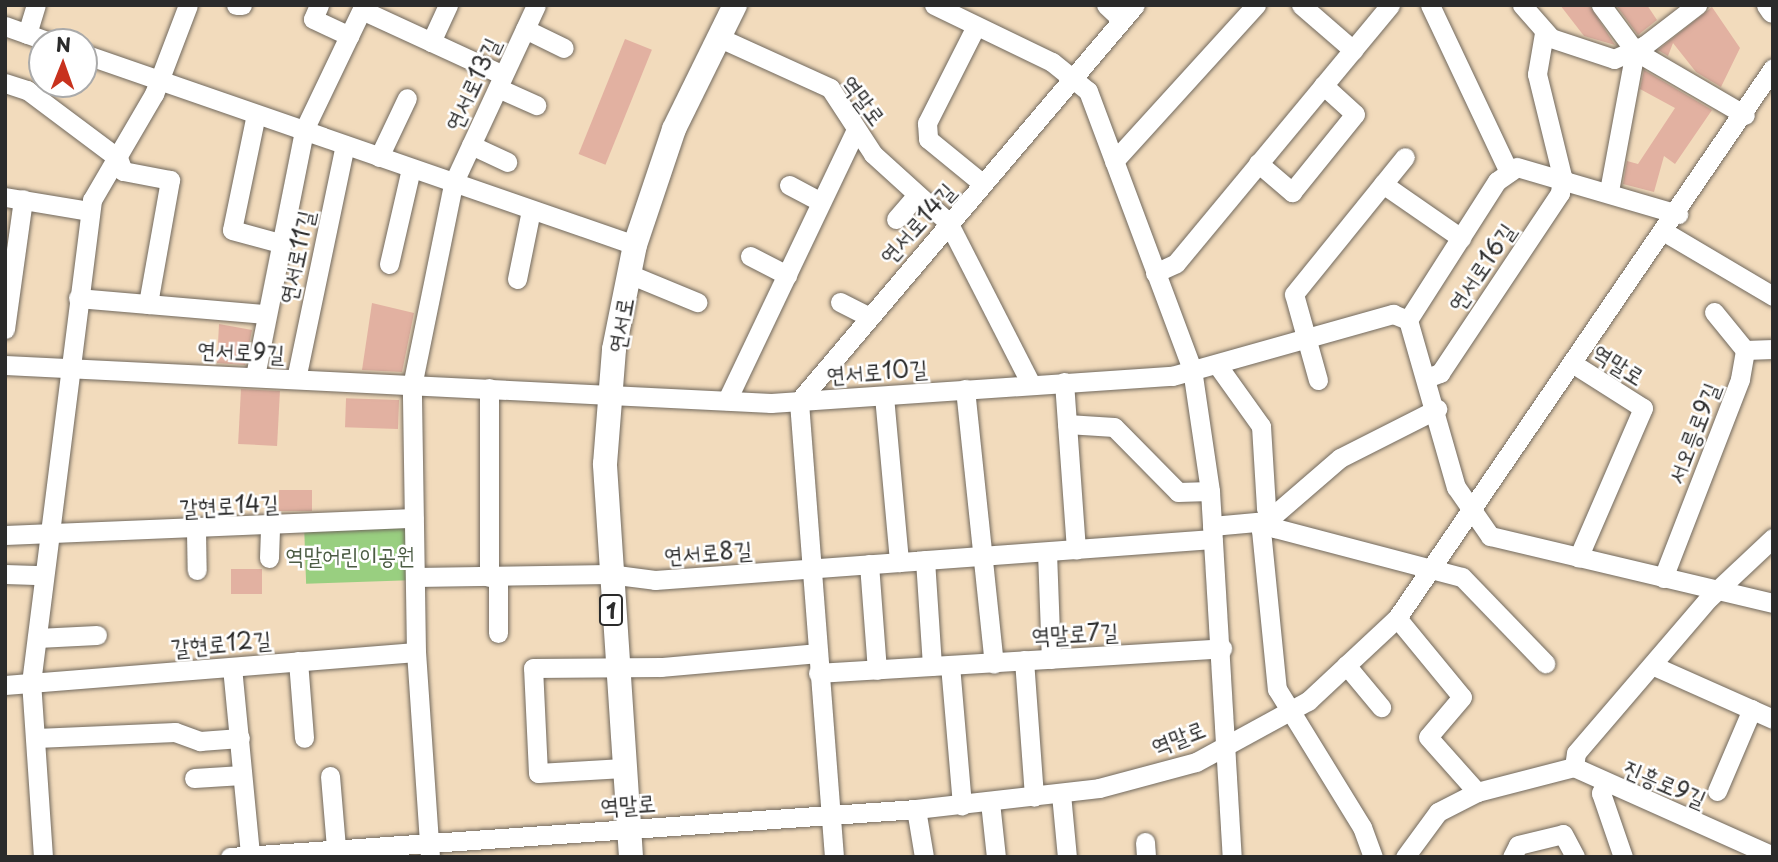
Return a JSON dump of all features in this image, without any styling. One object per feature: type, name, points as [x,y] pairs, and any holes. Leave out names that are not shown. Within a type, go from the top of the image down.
[{"type":"main road","name":"연서로","points":[[631,857],[609,574],[605,464],[611,391],[635,245],[674,129],[735,5]]},
{"type":"main road","points":[[1769,5],[1773,11]]},
{"type":"street","points":[[5,26],[27,34],[36,5]]},
{"type":"street","points":[[43,857],[31,683],[68,366],[90,211],[156,80],[188,5]]},
{"type":"street","points":[[319,5],[313,19],[349,36]]},
{"type":"street","points":[[431,41],[448,5]]},
{"type":"street","name":"연서로13길","points":[[453,184],[536,5]]},
{"type":"street","points":[[1072,79],[1128,12],[1106,5]]},
{"type":"street","points":[[1114,161],[1256,5]]},
{"type":"street","points":[[1301,5],[1353,50]]},
{"type":"street","points":[[1155,273],[1176,263],[1390,5]]},
{"type":"street","points":[[1430,5],[1509,172],[1517,167],[1562,176],[1678,214]]},
{"type":"street","points":[[1522,5],[1544,33],[1614,59],[1635,51],[1697,5]]},
{"type":"street","points":[[1601,5],[1635,51],[1745,115]]},
{"type":"street","points":[[940,6],[1072,79],[1088,91],[1192,369],[1210,491],[1222,649],[1222,747],[1232,857]]},
{"type":"street","points":[[304,130],[363,7],[431,41],[536,105]]},
{"type":"street","points":[[976,26],[927,123],[928,139],[983,184]]},
{"type":"street","points":[[525,29],[564,48]]},
{"type":"street","points":[[1544,33],[1537,74],[1562,176]]},
{"type":"street","name":"역말로","points":[[720,37],[830,88],[873,154],[948,222]]},
{"type":"street","points":[[1609,191],[1635,51]]},
{"type":"street","points":[[98,59],[635,245]]},
{"type":"street","name":"역말로","points":[[232,667],[242,775],[240,856],[304,854],[336,847],[429,848],[629,829],[962,805],[1061,794],[1196,762],[1291,710],[1346,666],[1397,618],[1435,569],[1572,363],[1678,214],[1745,115],[1773,68]]},
{"type":"street","name":"연서로14길","points":[[799,401],[868,316],[1072,79]]},
{"type":"street","points":[[5,83],[27,90],[118,158],[123,171],[170,180],[148,304]]},
{"type":"street","points":[[1258,163],[1292,192],[1355,114],[1323,85]]},
{"type":"street","points":[[379,158],[407,98]]},
{"type":"street","name":"연서로11길","points":[[256,114],[232,230],[280,243]]},
{"type":"street","points":[[727,400],[856,129]]},
{"type":"street","name":"연서로11길","points":[[255,376],[265,314],[304,130]]},
{"type":"street","name":"연서로11길","points":[[296,379],[345,145]]},
{"type":"street","points":[[471,145],[507,162]]},
{"type":"street","points":[[1318,380],[1304,341],[1294,295],[1405,157]]},
{"type":"street","points":[[389,264],[411,169]]},
{"type":"street","name":"연서로16길","points":[[1408,320],[1461,238],[1509,172]]},
{"type":"street","name":"연서로16길","points":[[1429,377],[1440,373],[1552,205],[1562,176]]},
{"type":"street","points":[[429,848],[416,652],[412,386],[453,184]]},
{"type":"street","points":[[1383,184],[1461,238]]},
{"type":"street","points":[[789,185],[821,202]]},
{"type":"street","points":[[896,219],[917,195]]},
{"type":"street","points":[[5,329],[14,198],[90,211]]},
{"type":"street","points":[[516,279],[531,210]]},
{"type":"street","points":[[948,222],[1031,384]]},
{"type":"street","points":[[1664,232],[1773,296]]},
{"type":"street","points":[[750,256],[787,275]]},
{"type":"street","points":[[629,274],[697,302]]},
{"type":"street","name":"연서로9길","points":[[78,298],[265,314]]},
{"type":"street","points":[[841,302],[868,316]]},
{"type":"street","points":[[1714,312],[1745,350],[1773,349]]},
{"type":"street","name":"연서로10길","points":[[611,391],[727,400],[799,401],[1064,382],[1218,366],[1393,314],[1408,320]]},
{"type":"street","points":[[1408,320],[1429,377],[1457,487],[1490,536],[1773,603]]},
{"type":"street","name":"서오릉로9길","points":[[1663,578],[1740,379],[1745,350]]},
{"type":"street","name":"역말로","points":[[1572,363],[1643,408],[1578,558]]},
{"type":"street","name":"연서로9길","points":[[5,365],[68,366],[412,386],[611,391]]},
{"type":"street","points":[[1218,366],[1261,426],[1268,521],[1275,528],[1462,577],[1545,663]]},
{"type":"street","points":[[1064,382],[1076,550]]},
{"type":"street","points":[[489,388],[498,633]]},
{"type":"street","points":[[965,389],[994,663]]},
{"type":"street","points":[[884,396],[899,562]]},
{"type":"street","points":[[799,401],[834,857]]},
{"type":"street","points":[[1373,857],[1362,827],[1277,689],[1261,530],[1340,458],[1437,409]]},
{"type":"street","points":[[1067,424],[1114,427],[1178,492],[1210,491]]},
{"type":"street","name":"갈현로14길","points":[[5,535],[47,537],[196,531],[414,518]]},
{"type":"street","points":[[1212,533],[1268,521]]},
{"type":"street","points":[[269,558],[270,527]]},
{"type":"street","points":[[196,531],[197,570]]},
{"type":"street","name":"연서로8길","points":[[416,577],[609,574],[655,580],[1076,550],[1212,533]]},
{"type":"street","points":[[1405,857],[1438,812],[1477,792],[1574,766],[1576,753],[1719,591],[1773,538]]},
{"type":"street","points":[[1047,552],[1051,659]]},
{"type":"street","points":[[925,561],[962,805]]},
{"type":"street","points":[[869,564],[877,670]]},
{"type":"street","points":[[5,574],[43,575]]},
{"type":"street","points":[[1397,618],[1462,696],[1428,737],[1477,792]]},
{"type":"street","points":[[37,638],[97,635]]},
{"type":"street","name":"역말로7길","points":[[941,665],[1222,649]]},
{"type":"street","name":"갈현로12길","points":[[5,685],[416,652]]},
{"type":"street","points":[[623,768],[538,773],[533,668],[817,653]]},
{"type":"street","points":[[1024,660],[1034,797]]},
{"type":"street","points":[[298,662],[304,738]]},
{"type":"street","points":[[818,673],[941,665]]},
{"type":"street","points":[[1346,666],[1381,707]]},
{"type":"street","points":[[1654,666],[1773,719]]},
{"type":"street","points":[[1717,791],[1752,709]]},
{"type":"street","points":[[36,738],[175,732],[200,741],[240,738]]},
{"type":"street","name":"진흥로9길","points":[[1574,766],[1734,849],[1773,856]]},
{"type":"street","points":[[194,778],[242,775]]},
{"type":"street","points":[[330,776],[336,847]]},
{"type":"street","points":[[1605,784],[1601,793],[1623,857]]},
{"type":"street","points":[[1061,794],[1067,857]]},
{"type":"street","points":[[990,802],[996,857]]},
{"type":"street","points":[[916,809],[924,857]]},
{"type":"street","points":[[1512,857],[1518,845],[1563,834],[1575,857]]},
{"type":"green space","name":"역말어린이공원","points":[[414,521],[416,580],[306,584],[304,525]]},
{"type":"building","points":[[1560,5],[1589,5],[1615,45],[1584,36]]},
{"type":"building","points":[[1616,5],[1647,5],[1657,20],[1638,35]]},
{"type":"building","points":[[1712,7],[1740,48],[1721,87],[1696,72],[1673,43],[1668,56],[1658,50]]},
{"type":"building","points":[[625,39],[652,50],[605,165],[579,154]]},
{"type":"building","points":[[1644,70],[1712,110],[1675,164],[1664,156],[1654,192],[1623,184],[1627,161],[1638,164],[1675,108],[1640,89]]},
{"type":"building","points":[[372,303],[414,313],[402,372],[362,370]]},
{"type":"building","points":[[219,324],[252,330],[245,365],[217,363]]},
{"type":"building","points":[[241,389],[280,391],[277,446],[238,444]]},
{"type":"building","points":[[346,398],[399,400],[398,429],[345,427]]},
{"type":"building","points":[[279,490],[312,490],[312,511],[279,511]]},
{"type":"building","points":[[231,569],[262,569],[262,594],[231,594]]}]
